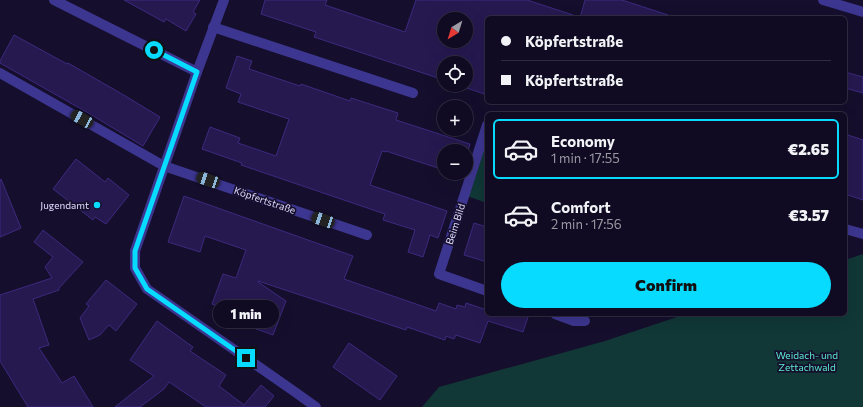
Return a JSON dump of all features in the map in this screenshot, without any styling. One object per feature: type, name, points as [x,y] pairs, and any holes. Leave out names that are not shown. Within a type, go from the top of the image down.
[{"type":"street","points":[[54,0],[197,72]]},
{"type":"street","points":[[224,0],[197,72],[135,251],[135,268],[147,289],[316,407]]},
{"type":"street","points":[[823,0],[863,12]]},
{"type":"street","points":[[213,27],[413,94]]},
{"type":"street","name":"Köpfertstraße","points":[[0,73],[164,166],[366,235]]},
{"type":"street","name":"Beim Bild","points":[[485,131],[439,274],[485,290]]},
{"type":"street","points":[[847,229],[863,234]]},
{"type":"street","points":[[560,316],[574,321],[586,321]]},
{"type":"green space","points":[[485,131],[485,202],[464,195],[469,180],[473,180],[473,168]]},
{"type":"green space","name":"Weidach- und Zettachwald","points":[[863,254],[863,407],[422,407],[439,387],[605,341],[680,316],[847,316],[847,259]]},
{"type":"building","points":[[124,0],[200,0],[193,12],[196,14],[186,31],[166,19],[164,22]]},
{"type":"building","points":[[265,0],[327,0],[325,5],[405,32],[416,0],[527,0],[573,15],[485,16],[485,94],[473,90],[473,56],[437,56],[437,78],[314,37],[316,32],[261,14]]},
{"type":"building","points":[[585,0],[622,0],[668,15],[668,16],[581,16]]},
{"type":"building","points":[[14,35],[67,64],[68,63],[160,117],[143,146],[0,63]]},
{"type":"building","points":[[237,56],[252,61],[249,69],[300,86],[301,84],[350,101],[351,98],[398,113],[396,120],[437,133],[437,136],[445,136],[470,144],[437,144],[437,168],[382,151],[370,185],[447,211],[438,238],[430,235],[423,257],[408,252],[415,230],[383,220],[385,214],[241,165],[242,163],[202,149],[210,127],[240,138],[238,143],[276,156],[289,119],[238,102],[241,94],[226,88]]},
{"type":"building","points":[[847,73],[863,77],[863,93],[847,89]]},
{"type":"building","points":[[847,135],[863,140],[863,200],[847,195]]},
{"type":"building","points":[[76,159],[105,182],[108,178],[129,195],[106,224],[95,217],[93,220],[53,189]]},
{"type":"building","points":[[1,179],[21,228],[0,237],[0,180]]},
{"type":"building","points":[[184,196],[353,256],[344,279],[436,311],[439,303],[456,309],[457,305],[465,307],[466,303],[485,309],[485,316],[528,316],[523,332],[488,321],[480,343],[456,335],[454,339],[446,336],[445,340],[407,327],[406,330],[258,281],[286,301],[273,335],[248,326],[251,319],[212,304],[223,274],[236,278],[246,250],[205,236],[200,252],[168,242]]},
{"type":"building","points":[[474,223],[485,226],[485,261],[464,255]]},
{"type":"building","points":[[43,230],[83,262],[59,288],[59,290],[33,299],[49,345],[39,348],[62,383],[74,376],[93,407],[28,407],[0,361],[0,295],[52,278],[45,267],[53,257],[34,242]]},
{"type":"building","points":[[106,280],[137,304],[116,331],[109,325],[100,335],[89,340],[80,318],[89,306],[86,304]]},
{"type":"building","points":[[157,321],[193,347],[190,351],[226,375],[219,386],[244,405],[261,385],[274,396],[265,407],[206,407],[169,382],[164,389],[140,407],[115,407],[154,376],[130,360]]},
{"type":"building","points":[[349,343],[397,376],[380,400],[333,367]]},
{"type":"place","name":"Jugendamt","points":[[97,205]]},
{"type":"route","points":[[154,50],[197,72],[135,251],[135,268],[147,289],[246,358]]}]
